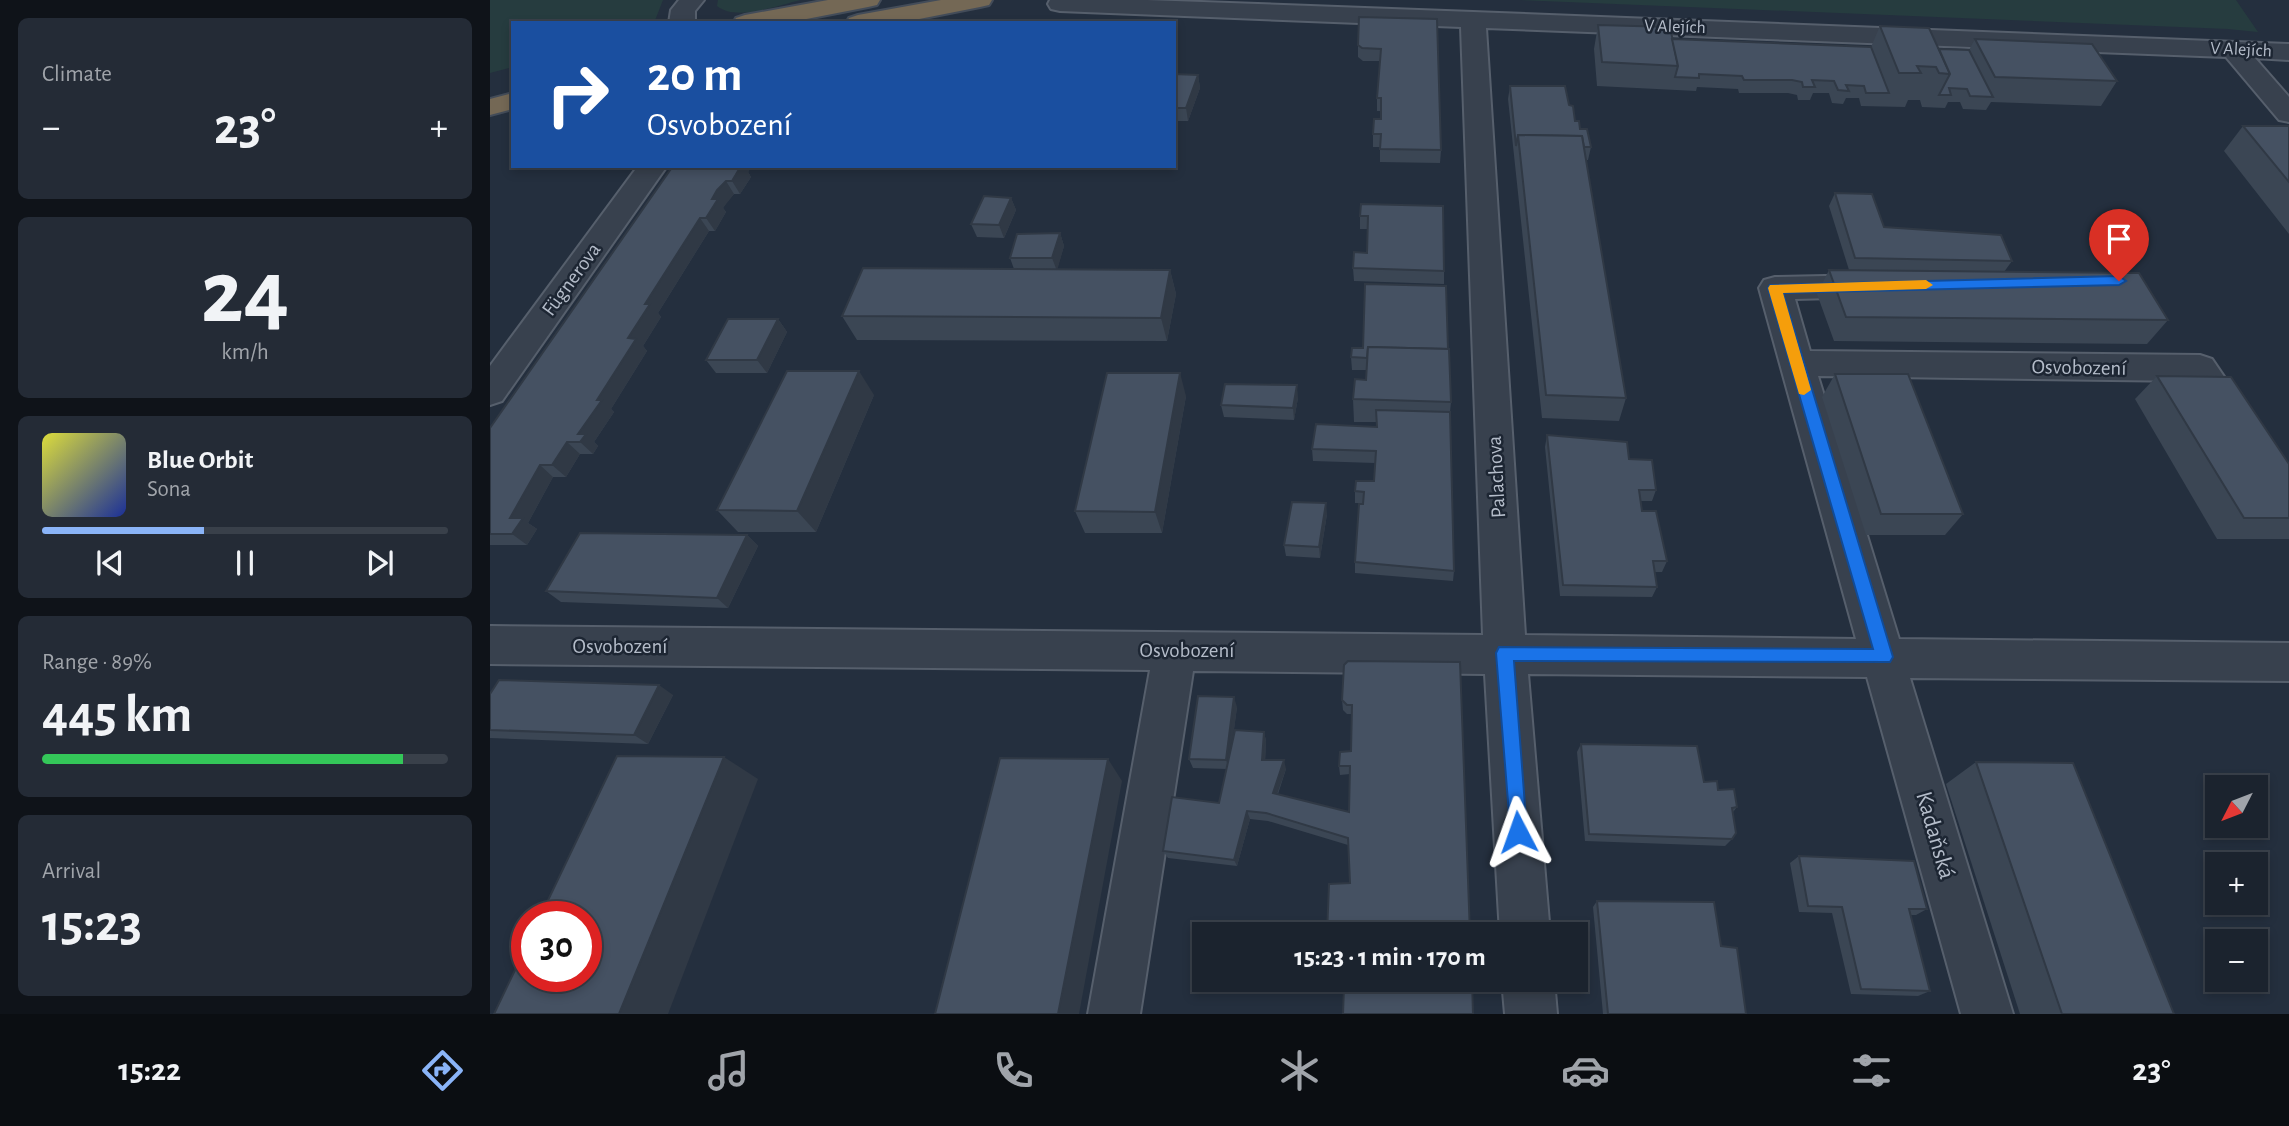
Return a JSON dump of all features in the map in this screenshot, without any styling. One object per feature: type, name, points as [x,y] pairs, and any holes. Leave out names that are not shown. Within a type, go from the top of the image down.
[{"type":"highway","points":[[756,21],[868,0]]},
{"type":"highway","points":[[868,21],[977,0]]},
{"type":"highway","points":[[490,85],[511,80]]},
{"type":"highway","points":[[490,107],[511,102]]},
{"type":"street","points":[[682,21],[683,10],[692,0]]},
{"type":"street","name":"V Alejích","points":[[1060,4],[2289,52]]},
{"type":"street","name":"Palachova","points":[[1473,19],[1505,653],[1524,922]]},
{"type":"street","points":[[2232,48],[2289,114]]},
{"type":"street","name":"Fügnerova","points":[[490,392],[652,168]]},
{"type":"street","points":[[1884,657],[1775,288],[1899,285]]},
{"type":"street","name":"Osvobození","points":[[1796,363],[2200,368],[2289,503]]},
{"type":"street","name":"Osvobození","points":[[490,645],[2289,662]]},
{"type":"street","points":[[1114,1014],[1175,650]]},
{"type":"street","name":"Kadaňská","points":[[1884,657],[1987,1014]]},
{"type":"street","points":[[1529,992],[1531,1014]]},
{"type":"green space","points":[[490,0],[663,0],[655,21],[511,21],[511,68],[490,73]]},
{"type":"green space","points":[[718,0],[801,0],[758,11],[735,13],[717,6]]},
{"type":"green space","points":[[1519,0],[2236,0],[2258,32],[2228,29]]},
{"type":"building","points":[[1359,17],[1437,19],[1441,150],[1380,149],[1381,134],[1373,134],[1374,119],[1381,119],[1381,98],[1377,98],[1381,49],[1362,48],[1358,45]]},
{"type":"building","points":[[1598,25],[1670,27],[1678,66],[1602,62]]},
{"type":"building","points":[[1880,26],[1929,28],[1950,74],[1939,73],[1936,67],[1917,66],[1921,73],[1899,73]]},
{"type":"building","points":[[1672,39],[1871,47],[1889,93],[1866,93],[1864,86],[1846,85],[1849,91],[1838,90],[1834,81],[1812,80],[1815,87],[1803,87],[1802,82],[1792,80],[1744,80],[1742,76],[1699,74],[1699,78],[1675,77],[1678,66]]},
{"type":"building","points":[[1975,39],[2092,44],[2117,81],[1995,77]]},
{"type":"building","points":[[1939,49],[1969,50],[1993,97],[1970,96],[1967,89],[1949,88],[1951,95],[1939,95],[1950,74]]},
{"type":"building","points":[[1176,74],[1198,75],[1186,108],[1176,108]]},
{"type":"building","points":[[1510,86],[1565,86],[1569,105],[1573,106],[1575,121],[1579,121],[1580,129],[1587,129],[1591,147],[1584,147],[1582,136],[1518,135],[1516,146]]},
{"type":"building","points":[[2243,126],[2289,126],[2289,182]]},
{"type":"building","points":[[1518,135],[1582,136],[1626,398],[1546,395]]},
{"type":"building","points":[[672,168],[740,168],[732,181],[726,181],[717,190],[712,199],[718,199],[706,218],[700,218],[645,304],[650,304],[628,338],[636,339],[597,400],[602,400],[578,434],[586,434],[580,442],[567,442],[552,465],[540,465],[510,518],[523,518],[512,534],[490,534],[490,428]]},
{"type":"building","points":[[1835,193],[1872,194],[1884,227],[2001,235],[2012,261],[1855,258]]},
{"type":"building","points":[[984,196],[1011,198],[999,225],[971,224]]},
{"type":"building","points":[[1361,204],[1443,206],[1444,271],[1353,268],[1354,252],[1367,253],[1368,216],[1360,216]]},
{"type":"building","points":[[1060,233],[1052,258],[1010,258],[1017,234]]},
{"type":"building","points":[[863,268],[1170,270],[1161,318],[842,316]]},
{"type":"building","points":[[1829,270],[2139,273],[2168,320],[1846,317]]},
{"type":"building","points":[[1365,284],[1446,286],[1448,349],[1368,347],[1367,358],[1351,357],[1352,348],[1363,348]]},
{"type":"building","points":[[728,319],[778,319],[757,360],[706,360]]},
{"type":"building","points":[[1368,347],[1449,349],[1451,402],[1353,399],[1355,379],[1366,380]]},
{"type":"building","points":[[787,371],[859,371],[797,511],[717,510]]},
{"type":"building","points":[[1107,373],[1180,373],[1155,512],[1075,511]]},
{"type":"building","points":[[1835,374],[1908,374],[1963,514],[1881,514]]},
{"type":"building","points":[[2157,376],[2231,377],[2289,464],[2289,518],[2244,518]]},
{"type":"building","points":[[1225,384],[1297,385],[1293,408],[1221,405]]},
{"type":"building","points":[[1376,410],[1450,412],[1454,571],[1355,562],[1359,504],[1363,504],[1364,492],[1355,491],[1356,481],[1374,481],[1376,451],[1312,449],[1316,424],[1377,427]]},
{"type":"building","points":[[1547,435],[1627,442],[1629,459],[1652,460],[1656,490],[1639,490],[1642,511],[1656,511],[1667,561],[1653,561],[1657,587],[1563,585]]},
{"type":"building","points":[[1292,502],[1326,503],[1319,547],[1284,545]]},
{"type":"building","points":[[580,533],[747,535],[717,598],[546,591]]},
{"type":"building","points":[[1348,661],[1460,662],[1470,922],[1327,922],[1329,884],[1350,883],[1348,838],[1266,813],[1247,811],[1234,860],[1163,851],[1172,797],[1219,803],[1235,730],[1264,732],[1262,760],[1284,760],[1273,793],[1349,812],[1350,766],[1339,766],[1340,752],[1351,751],[1352,705],[1347,705],[1342,700],[1344,665]]},
{"type":"building","points":[[499,680],[659,685],[634,735],[490,730],[490,694]]},
{"type":"building","points":[[1198,696],[1234,697],[1226,760],[1189,759]]},
{"type":"building","points":[[1581,744],[1697,746],[1704,782],[1717,781],[1718,790],[1734,789],[1737,807],[1732,808],[1736,833],[1732,839],[1589,834]]},
{"type":"building","points":[[617,756],[724,757],[619,1014],[494,1014],[511,978],[511,992],[602,992],[602,901],[548,901]]},
{"type":"building","points":[[1000,758],[1108,759],[1058,1014],[935,1014]]},
{"type":"building","points":[[1976,762],[2073,763],[2174,1014],[2062,1014]]},
{"type":"building","points":[[1799,856],[1914,861],[1927,909],[1909,909],[1930,991],[1861,989],[1842,907],[1808,906]]},
{"type":"building","points":[[1597,901],[1714,902],[1721,946],[1737,948],[1746,1014],[1608,1014]]},
{"type":"building","points":[[1344,992],[1472,992],[1473,1014],[1343,1014]]},
{"type":"slow traffic","points":[[1804,390],[1775,288],[1926,285]]},
{"type":"route","points":[[1518,832],[1505,653],[1884,657],[1775,288],[2119,281]]}]
